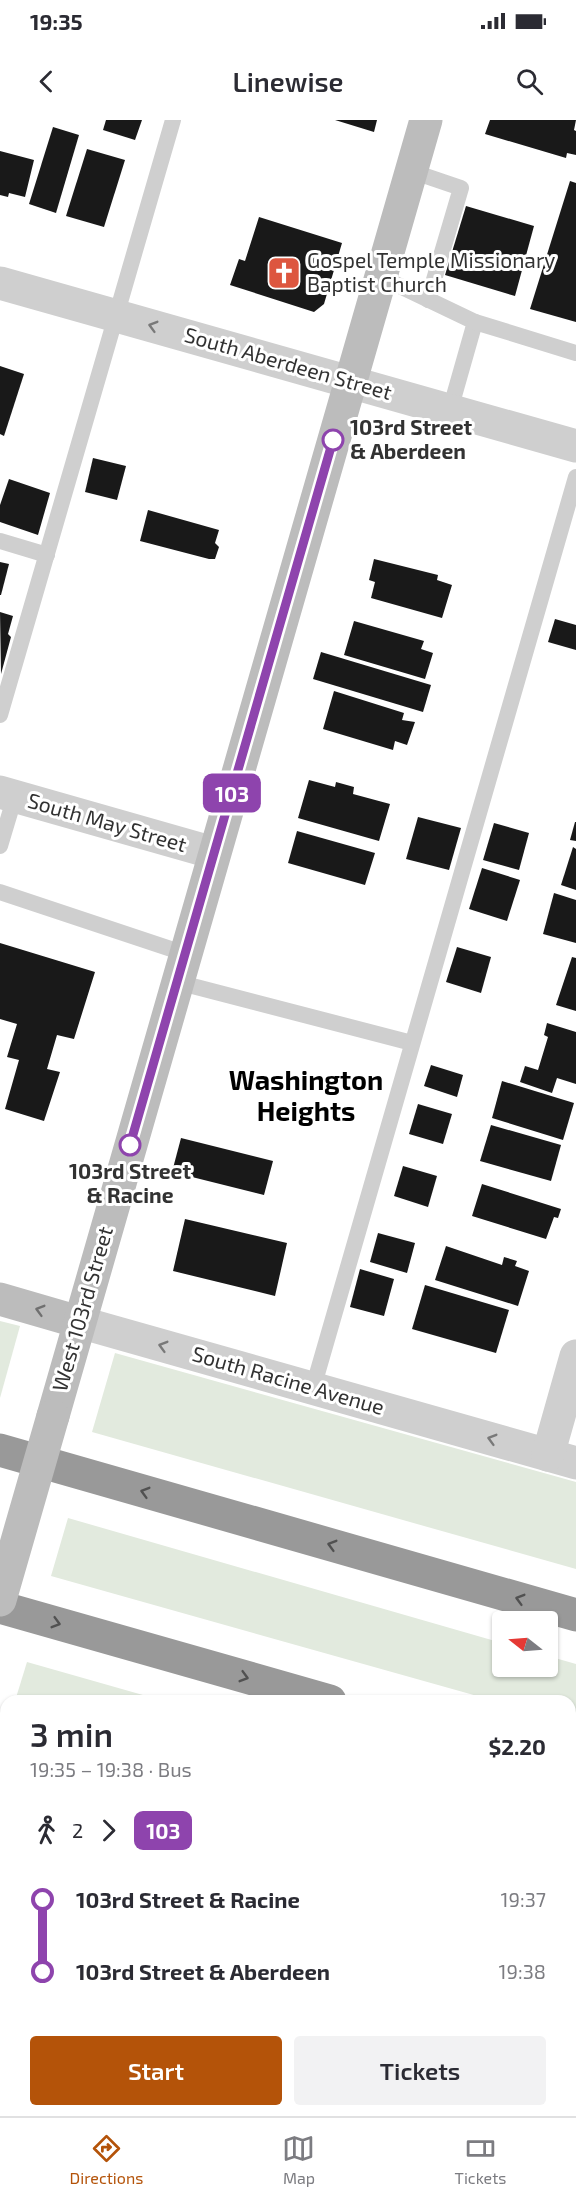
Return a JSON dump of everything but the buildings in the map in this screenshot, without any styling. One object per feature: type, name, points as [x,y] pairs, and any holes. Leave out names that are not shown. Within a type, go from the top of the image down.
[{"type":"highway","points":[[0,1450],[576,1615]]},
{"type":"highway","points":[[0,1607],[309,1695]]},
{"type":"main road","name":"West 103rd Street","points":[[0,1600],[426,120]]},
{"type":"main road","name":"South Racine Avenue","points":[[0,1299],[79,1322]]},
{"type":"street","name":"South Aberdeen Street","points":[[0,283],[576,446]]},
{"type":"street","name":"South May Street","points":[[8,794],[214,853]]},
{"type":"street","name":"South Racine Avenue","points":[[79,1322],[562,1459]]},
{"type":"street","points":[[562,1459],[576,1356]]},
{"type":"lane","points":[[0,715],[173,120]]},
{"type":"lane","points":[[411,171],[461,188],[428,300]]},
{"type":"lane","points":[[381,277],[475,322],[576,353]]},
{"type":"lane","points":[[450,410],[475,322]]},
{"type":"lane","points":[[313,1388],[576,477]]},
{"type":"lane","points":[[0,541],[47,555]]},
{"type":"lane","points":[[0,846],[8,794]]},
{"type":"lane","points":[[0,891],[181,968],[412,1043]]},
{"type":"shaded area","points":[[0,1321],[20,1326],[0,1398]]},
{"type":"shaded area","points":[[115,1353],[576,1482],[576,1569],[92,1432]]},
{"type":"shaded area","points":[[68,1518],[492,1640],[492,1677],[558,1677],[558,1659],[576,1664],[576,1695],[474,1695],[51,1576]]},
{"type":"shaded area","points":[[27,1662],[143,1695],[17,1695]]},
{"type":"bus line","name":"103","points":[[130,1145],[333,440]]},
{"type":"place","name":"Gospel Temple Missionary Baptist Church","points":[[284,273]]},
{"type":"place","name":"103rd Street & Aberdeen","points":[[333,440]]},
{"type":"place","name":"103rd Street & Racine","points":[[130,1145]]},
{"type":"district","name":"Washington Heights","points":[[306,1096]]}]
